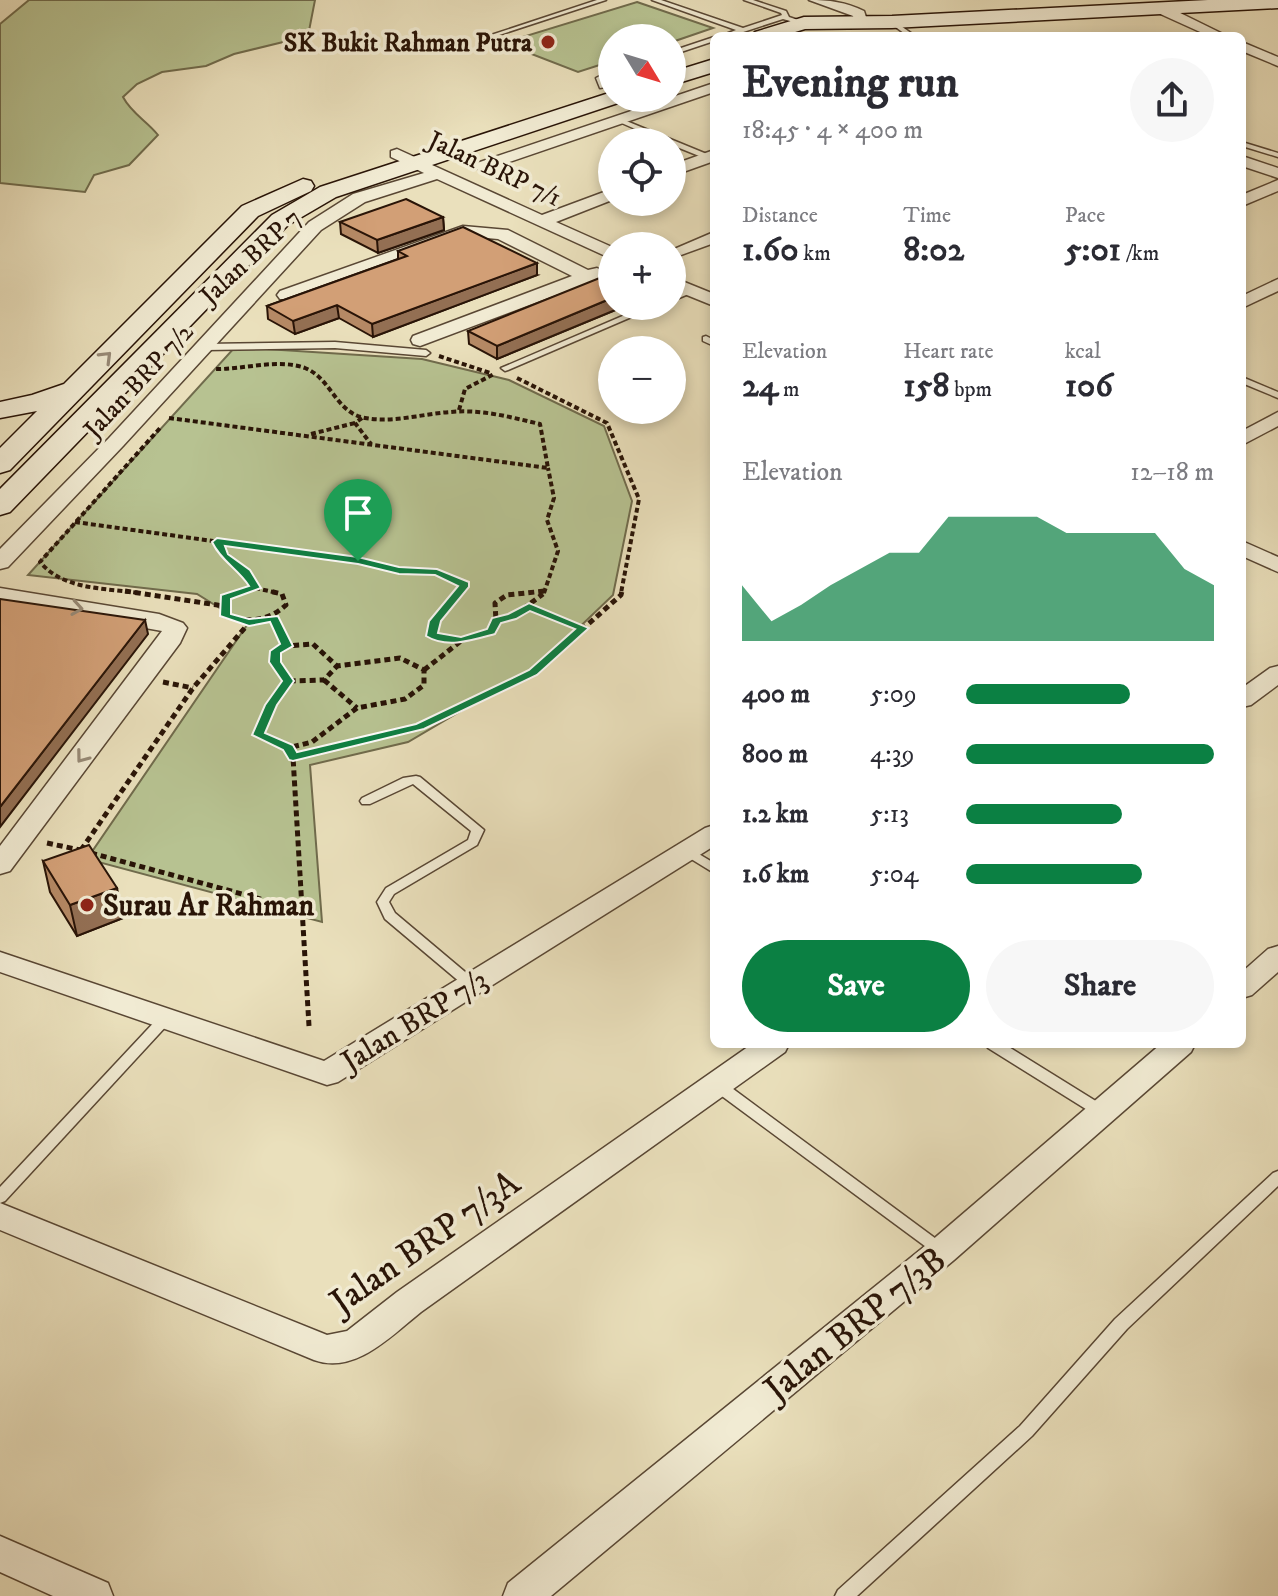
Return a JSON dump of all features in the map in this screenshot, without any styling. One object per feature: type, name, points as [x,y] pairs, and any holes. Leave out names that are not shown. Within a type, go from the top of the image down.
[{"type":"main road","points":[[758,32],[798,25],[1278,2]]},
{"type":"main road","points":[[686,60],[710,52]]},
{"type":"main road","points":[[686,74],[710,66]]},
{"type":"main road","name":"Jalan BRP 7","points":[[15,462],[280,220],[328,192],[418,163],[598,97]]},
{"type":"main road","name":"Jalan BRP 7","points":[[0,506],[15,462],[79,385],[250,211],[298,187],[418,163]]},
{"type":"main road","points":[[0,410],[39,402],[79,385]]},
{"type":"street","points":[[822,2],[859,14],[861,23]]},
{"type":"street","points":[[822,2],[836,14],[838,24]]},
{"type":"street","points":[[1161,9],[1211,32]]},
{"type":"street","points":[[1246,48],[1278,62]]},
{"type":"street","points":[[686,88],[710,87]]},
{"type":"street","points":[[483,166],[598,100]]},
{"type":"street","points":[[686,166],[710,158]]},
{"type":"street","points":[[1246,162],[1278,173]]},
{"type":"street","name":"Jalan BRP 7/1","points":[[418,163],[598,247]]},
{"type":"street","name":"Jalan BRP 7/2","points":[[0,562],[205,347],[315,226],[330,214],[418,163]]},
{"type":"street","points":[[1246,199],[1278,185]]},
{"type":"street","points":[[542,221],[598,199]]},
{"type":"street","points":[[286,295],[463,231],[502,234],[587,277]]},
{"type":"street","points":[[686,248],[710,239]]},
{"type":"street","points":[[423,347],[598,273]]},
{"type":"street","points":[[1246,301],[1278,284]]},
{"type":"street","points":[[686,288],[710,299]]},
{"type":"street","points":[[1246,437],[1278,418]]},
{"type":"street","points":[[1246,550],[1278,565]]},
{"type":"street","points":[[0,595],[159,621],[175,628],[172,638],[0,865]]},
{"type":"street","points":[[1246,697],[1278,673]]},
{"type":"street","name":"Jalan BRP 7/3","points":[[0,962],[327,1074],[710,837]]},
{"type":"street","points":[[1246,984],[1278,956]]},
{"type":"street","name":"Jalan BRP 7/3A","points":[[0,1216],[326,1350],[356,1344],[409,1302],[768,1048]]},
{"type":"street","name":"Jalan BRP 7/3B","points":[[522,1596],[942,1251],[1176,1048]]},
{"type":"street","points":[[0,1553],[94,1596]]},
{"type":"lane","points":[[491,36],[603,0]]},
{"type":"lane","points":[[655,0],[749,32]]},
{"type":"lane","points":[[747,0],[784,12],[798,25]]},
{"type":"lane","points":[[892,22],[906,32]]},
{"type":"lane","points":[[686,48],[710,40]]},
{"type":"lane","points":[[643,112],[710,156]]},
{"type":"lane","points":[[1246,145],[1278,155]]},
{"type":"lane","points":[[686,292],[690,290]]},
{"type":"lane","points":[[501,370],[620,320]]},
{"type":"lane","points":[[205,347],[423,347]]},
{"type":"lane","points":[[1246,382],[1278,395]]},
{"type":"lane","points":[[366,801],[416,780],[478,830],[473,842],[390,891],[383,902],[390,916],[472,985]]},
{"type":"lane","points":[[687,851],[710,866]]},
{"type":"lane","points":[[0,1197],[165,1019]]},
{"type":"lane","points":[[999,1048],[1104,1113]]},
{"type":"lane","points":[[716,1084],[942,1251]]},
{"type":"lane","points":[[844,1596],[1026,1431],[1121,1324],[1278,1177]]},
{"type":"path","points":[[205,379],[237,345]]},
{"type":"path","points":[[293,757],[420,727],[533,673],[621,595],[639,499],[607,423],[501,370],[480,371],[423,347]]},
{"type":"path","points":[[214,369],[237,372],[286,365],[306,368],[323,380],[340,405],[362,418],[406,418],[459,410],[489,412],[540,424],[554,498],[547,520],[558,551],[544,593],[512,617],[496,621]]},
{"type":"path","points":[[459,410],[465,389],[501,370]]},
{"type":"path","points":[[178,409],[40,562],[49,573],[66,582],[224,606]]},
{"type":"path","points":[[169,418],[548,468]]},
{"type":"path","points":[[306,435],[355,423],[362,418]]},
{"type":"path","points":[[355,423],[371,444]]},
{"type":"path","points":[[75,522],[358,561],[399,571],[437,572],[465,585],[435,621],[432,636],[462,640]]},
{"type":"path","points":[[217,542],[224,555],[246,573],[255,588]]},
{"type":"path","points":[[255,588],[282,594],[286,605],[274,618],[249,623],[226,616],[225,598],[255,588]]},
{"type":"path","points":[[424,670],[462,640],[491,631],[496,621],[495,603],[507,595],[544,593]]},
{"type":"path","points":[[529,606],[583,628]]},
{"type":"path","points":[[274,618],[287,646]]},
{"type":"path","points":[[81,850],[193,688],[249,623]]},
{"type":"path","points":[[288,681],[275,662],[276,651],[287,646],[313,644],[337,666]]},
{"type":"path","points":[[324,680],[337,666],[400,658],[424,670]]},
{"type":"path","points":[[288,681],[271,705],[258,735],[288,748],[312,742],[357,708],[405,699],[424,685],[424,670]]},
{"type":"path","points":[[288,681],[324,680],[357,708]]},
{"type":"path","points":[[288,748],[293,757],[309,1026]]},
{"type":"path","points":[[22,837],[301,910]]},
{"type":"green space","points":[[29,0],[315,0],[308,36],[234,54],[206,66],[162,72],[137,84],[123,97],[158,135],[129,165],[94,175],[85,192],[0,183],[0,24]]},
{"type":"green space","points":[[637,2],[713,28],[686,37],[686,24],[598,24],[598,66],[578,72],[503,43]]},
{"type":"green space","points":[[235,347],[422,359],[509,380],[604,426],[632,501],[613,595],[541,664],[408,742],[310,765],[322,922],[87,859],[247,625],[197,594],[28,575]]},
{"type":"building","points":[[406,199],[443,217],[377,240],[340,222]]},
{"type":"building","points":[[463,227],[537,263],[372,324],[337,305],[293,321],[267,306],[407,256],[398,251]]},
{"type":"building","points":[[598,279],[598,304],[497,346],[468,331]]},
{"type":"building","points":[[0,599],[145,620],[0,807]]},
{"type":"building","points":[[89,845],[117,888],[70,905],[43,861]]},
{"type":"place","name":"SK Bukit Rahman Putra","points":[[548,42]]},
{"type":"place","name":"Surau Ar Rahman","points":[[87,905]]},
{"type":"route","points":[[217,542],[358,561],[399,571],[437,572],[465,585],[435,621],[432,636],[462,640],[491,631],[496,621],[512,617],[529,606],[583,628],[533,673],[420,727],[293,757],[288,748],[258,735],[271,705],[288,681],[275,662],[276,651],[287,646],[274,618],[249,623],[226,616],[225,598],[237,591],[255,588],[246,573],[224,555],[217,542]]}]
